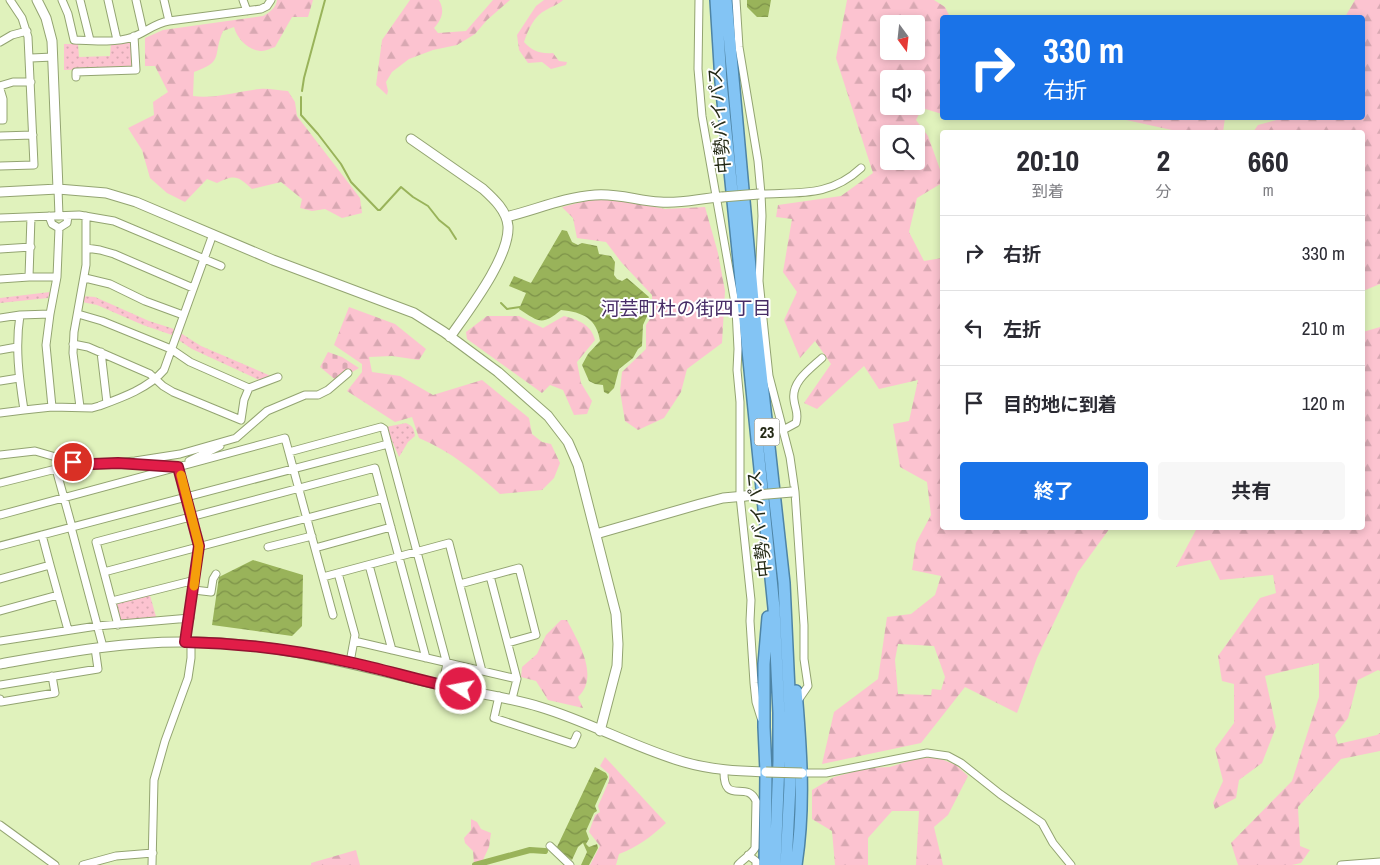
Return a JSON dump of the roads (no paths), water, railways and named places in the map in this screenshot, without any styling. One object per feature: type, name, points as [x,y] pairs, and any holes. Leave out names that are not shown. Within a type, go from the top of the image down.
[{"type":"highway","points":[[709,0],[721,82]]},
{"type":"highway","name":"中勢バイパス","points":[[716,0],[721,82],[771,580],[779,713],[779,777],[775,865]]},
{"type":"highway","name":"中勢バイパス","points":[[727,0],[753,301],[784,583],[790,712],[790,785],[786,865]]},
{"type":"highway","points":[[765,865],[764,664],[771,580]]},
{"type":"highway","points":[[784,583],[790,621],[802,773],[802,806],[796,865]]},
{"type":"street","points":[[0,166],[34,165],[31,58],[27,31],[22,18],[10,0]]},
{"type":"street","points":[[38,0],[49,28],[53,57],[59,216]]},
{"type":"street","points":[[62,0],[74,40],[116,40],[134,36],[162,22],[264,8],[271,0]]},
{"type":"street","points":[[80,0],[90,40]]},
{"type":"street","points":[[108,0],[116,40]]},
{"type":"street","points":[[136,0],[143,31]]},
{"type":"street","points":[[164,0],[169,21]]},
{"type":"street","points":[[243,0],[247,11]]},
{"type":"street","points":[[699,0],[698,76],[702,116],[718,197],[736,309],[737,370],[743,496],[750,585],[750,621],[756,702],[764,728]]},
{"type":"street","points":[[736,0],[739,47],[758,161],[762,216],[759,281],[769,376],[790,457],[804,625],[804,659],[808,686],[797,702]]},
{"type":"street","points":[[0,42],[12,35],[27,31]]},
{"type":"street","points":[[76,77],[76,72],[136,70],[134,36]]},
{"type":"street","points":[[31,58],[53,57]]},
{"type":"street","points":[[0,120],[3,120],[3,99],[0,88],[13,82],[31,82]]},
{"type":"street","points":[[0,136],[33,135]]},
{"type":"street","points":[[411,139],[493,198],[506,217],[508,227],[500,262],[450,337]]},
{"type":"street","points":[[506,217],[579,197],[595,195],[618,195],[666,202],[760,194],[814,192],[843,183],[861,168]]},
{"type":"street","points":[[0,192],[58,189],[92,191],[120,196],[273,260],[414,313],[498,372],[548,416],[568,442],[578,465],[616,614],[617,666],[600,731]]},
{"type":"street","points":[[49,216],[52,224],[59,228]]},
{"type":"street","points":[[59,228],[67,223],[68,216]]},
{"type":"street","points":[[80,407],[74,373],[73,344],[84,278],[86,216]]},
{"type":"street","points":[[0,218],[86,216],[114,221],[221,266]]},
{"type":"street","points":[[29,277],[31,217]]},
{"type":"street","points":[[52,407],[46,352],[50,314],[57,278],[59,228]]},
{"type":"street","points":[[0,413],[52,407],[92,408],[150,384],[156,379],[164,370],[213,234]]},
{"type":"street","points":[[0,248],[31,248]]},
{"type":"street","points":[[86,248],[114,254],[193,288]]},
{"type":"street","points":[[0,279],[57,278]]},
{"type":"street","points":[[84,278],[110,284],[145,301],[184,315]]},
{"type":"street","points":[[0,318],[50,314]]},
{"type":"street","points":[[78,314],[102,321],[171,349],[190,362],[249,388],[278,377]]},
{"type":"street","points":[[20,315],[17,347],[24,410]]},
{"type":"street","points":[[73,344],[101,352],[150,374],[173,392],[241,420],[244,400],[249,388]]},
{"type":"street","points":[[0,350],[17,347]]},
{"type":"street","points":[[101,352],[107,403]]},
{"type":"street","points":[[783,430],[796,423],[798,415],[793,396],[796,385],[822,358]]},
{"type":"street","points":[[0,455],[35,451],[83,464],[122,463],[178,467],[236,438],[267,411],[305,395],[323,393],[348,373]]},
{"type":"street","points":[[0,381],[19,378]]},
{"type":"street","points":[[289,452],[381,427],[384,429],[447,664],[442,686]]},
{"type":"street","points":[[122,463],[180,454],[236,438]]},
{"type":"street","points":[[0,515],[285,438],[333,615]]},
{"type":"street","points":[[0,546],[388,444]]},
{"type":"street","points":[[152,865],[154,780],[165,741],[189,673],[191,658],[188,642],[199,546],[178,467]]},
{"type":"street","points":[[118,625],[96,542],[375,468],[426,658]]},
{"type":"street","points":[[0,483],[56,469],[97,626],[99,647],[98,669],[0,685]]},
{"type":"street","points":[[596,534],[700,504],[743,496],[793,492]]},
{"type":"street","points":[[104,572],[382,498]]},
{"type":"street","points":[[315,548],[390,527]]},
{"type":"street","points":[[42,535],[68,630]]},
{"type":"street","points":[[268,547],[312,536]]},
{"type":"street","points":[[323,576],[449,543],[482,672]]},
{"type":"street","points":[[0,579],[50,565]]},
{"type":"street","points":[[369,565],[392,650]]},
{"type":"street","points":[[460,584],[519,568],[536,635],[508,643]]},
{"type":"street","points":[[338,573],[355,635],[350,662]]},
{"type":"street","points":[[194,590],[211,592],[212,579],[216,574]]},
{"type":"street","points":[[490,576],[517,680],[512,699]]},
{"type":"street","points":[[112,601],[195,580]]},
{"type":"street","points":[[0,611],[58,595]]},
{"type":"street","points":[[0,641],[97,626],[190,618]]},
{"type":"street","points":[[354,641],[517,680]]},
{"type":"street","points":[[0,664],[99,647],[188,642],[231,643],[271,647],[350,662],[442,686],[512,699],[560,714],[684,762],[724,770],[826,773],[927,752],[948,756],[961,763],[1042,824],[1053,843],[1071,865]]},
{"type":"street","points":[[0,699],[1,702],[55,693],[52,676]]},
{"type":"street","points":[[500,696],[494,718],[573,744],[577,735]]},
{"type":"street","points":[[724,770],[724,782],[727,788],[734,792],[747,792],[756,801],[755,848],[738,865]]},
{"type":"street","points":[[0,825],[55,865]]},
{"type":"street","points":[[550,846],[570,865]]},
{"type":"street","points":[[83,865],[116,856],[153,853]]},
{"type":"street","points":[[748,855],[756,861],[756,865]]},
{"type":"street","points":[[1342,865],[1380,862]]},
{"type":"water","points":[[747,0],[771,0],[768,17],[757,17],[747,7]]},
{"type":"water","points":[[562,230],[567,231],[572,242],[578,245],[582,243],[597,246],[599,254],[611,256],[615,262],[614,275],[617,279],[622,281],[627,278],[649,297],[644,307],[649,312],[643,325],[642,346],[633,358],[619,369],[614,388],[608,394],[604,392],[603,385],[589,381],[582,365],[588,354],[600,341],[596,327],[592,322],[582,315],[561,310],[545,320],[531,317],[519,309],[526,293],[509,286],[514,276],[531,283]]},
{"type":"water","points":[[253,560],[303,575],[302,626],[292,636],[212,625],[219,577]]},
{"type":"water","points":[[595,767],[606,773],[608,777],[595,806],[597,811],[594,813],[586,831],[589,839],[586,844],[589,847],[597,844],[598,848],[589,865],[581,865],[587,852],[583,843],[578,847],[572,860],[557,847]]},
{"type":"waterway","points":[[302,91],[325,0]]},
{"type":"waterway","points":[[301,97],[301,115],[341,164],[351,182],[378,210],[401,187],[428,206],[439,220],[449,228],[456,239]]},
{"type":"waterway","points":[[501,303],[507,309],[520,307]]},
{"type":"waterway","points":[[475,865],[530,850],[545,851]]},
{"type":"district","name":"河芸町杜の街四丁目","points":[[686,308]]}]
